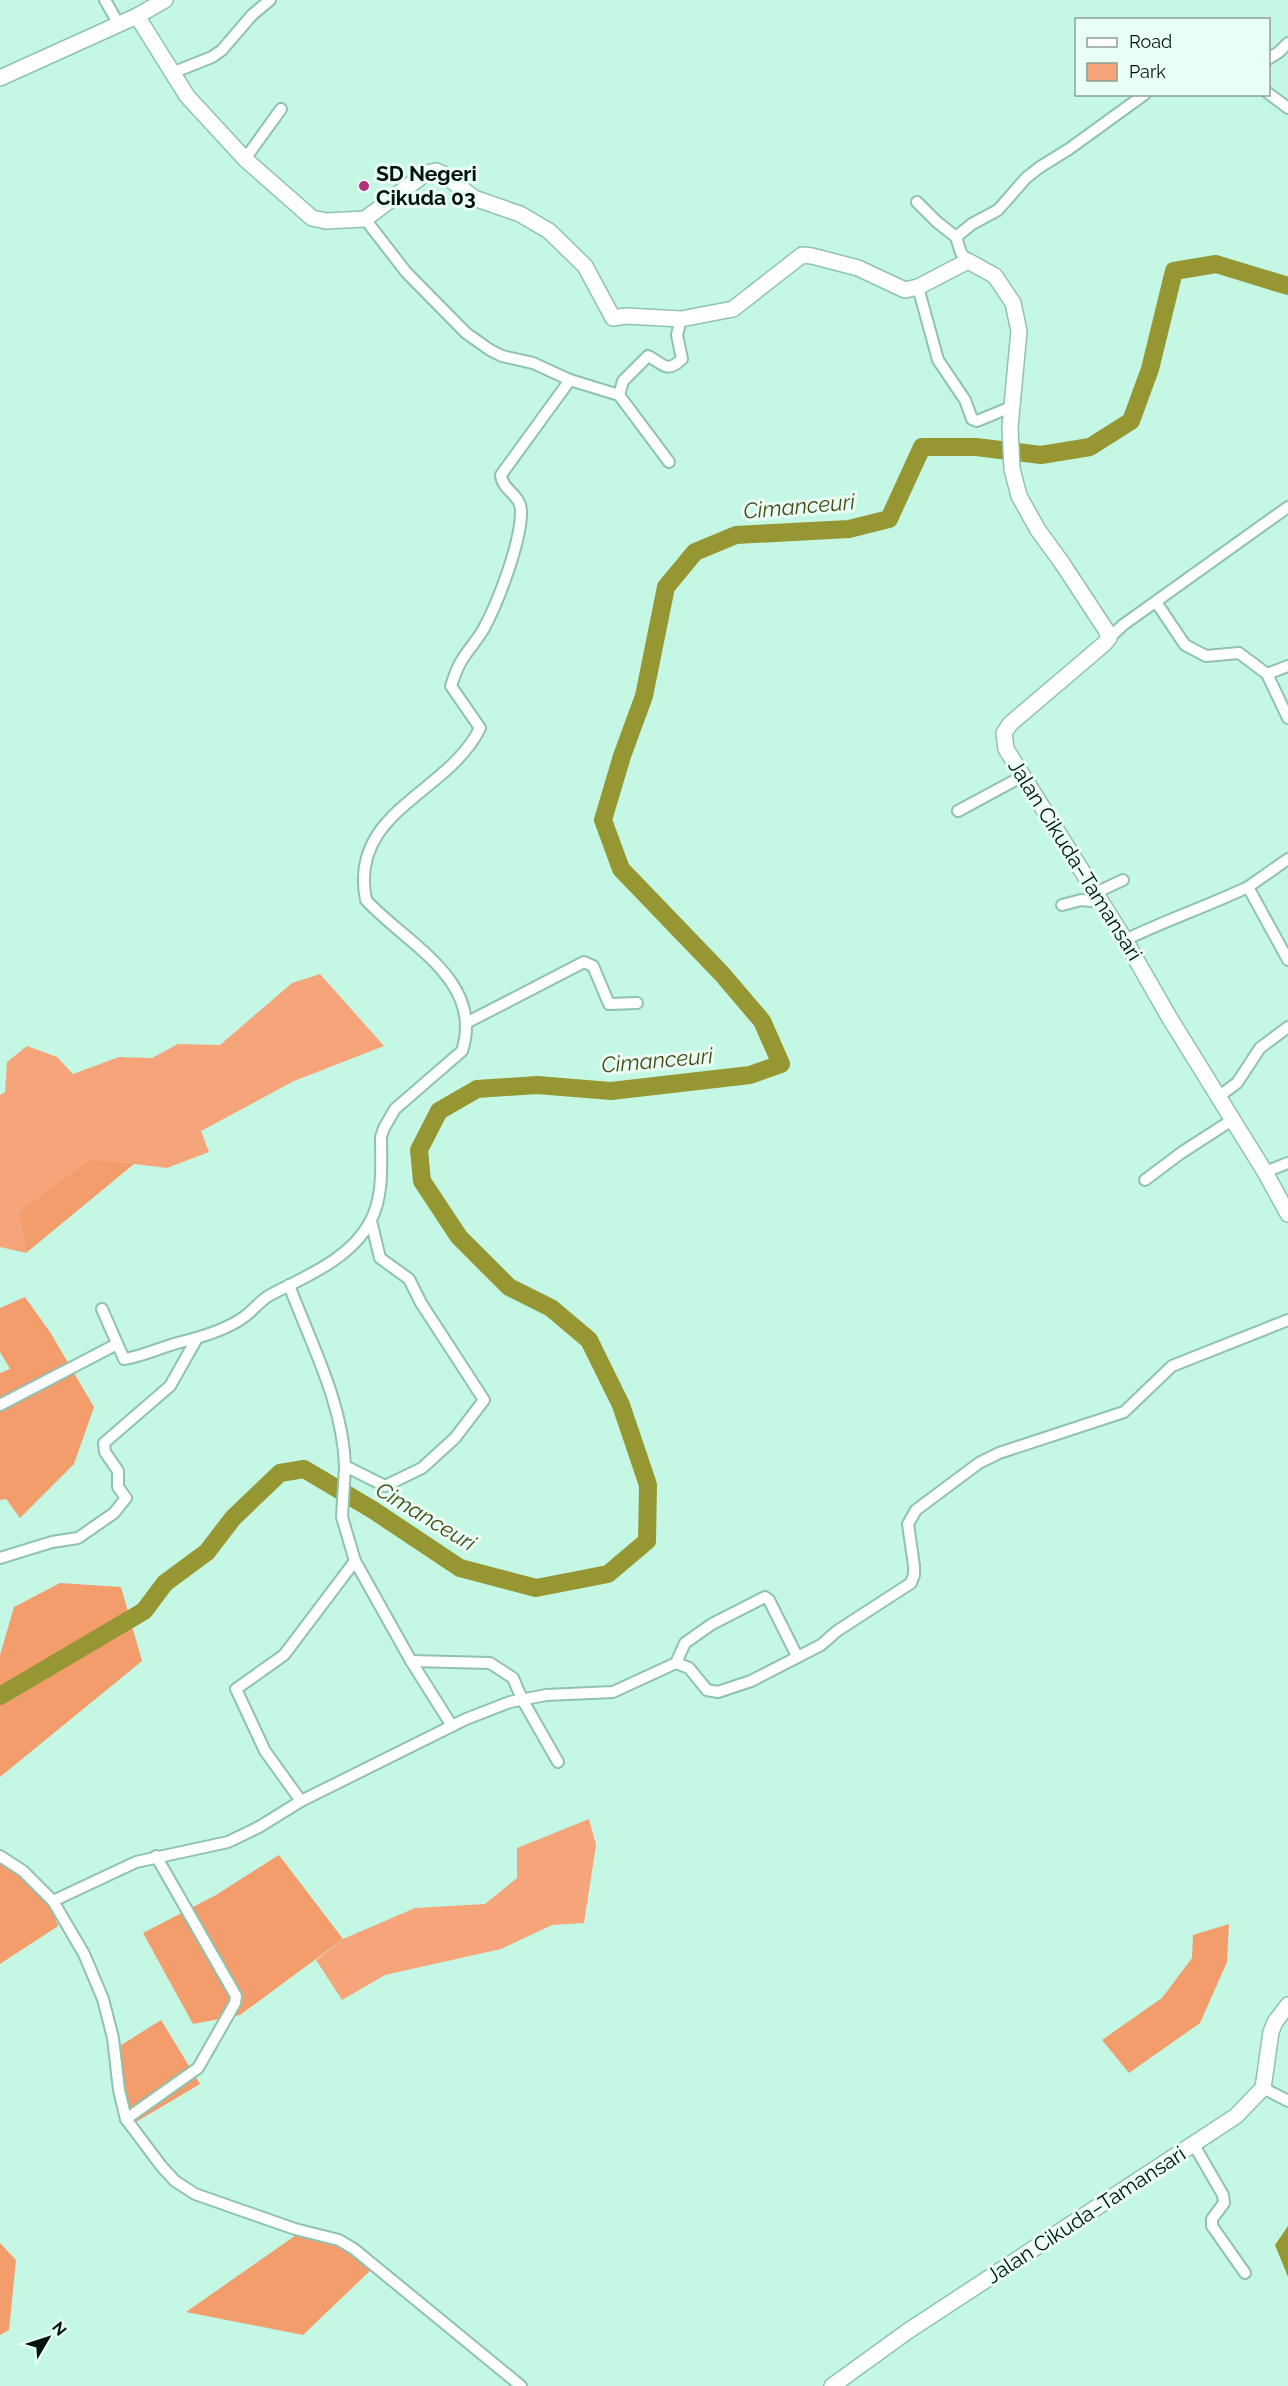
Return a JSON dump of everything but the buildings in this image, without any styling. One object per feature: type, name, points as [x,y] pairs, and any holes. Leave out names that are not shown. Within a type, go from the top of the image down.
[{"type":"street","points":[[105,0],[118,24]]},
{"type":"street","points":[[0,78],[137,16],[165,0]]},
{"type":"street","points":[[172,73],[212,57],[222,50],[252,15],[270,0]]},
{"type":"street","points":[[137,16],[187,96],[245,159],[312,218],[326,221],[364,219],[426,173],[436,171],[474,198],[520,214],[549,231],[589,271],[613,318],[626,316],[681,319],[733,309],[802,255],[858,268],[905,290],[918,287],[968,261]]},
{"type":"street","points":[[1270,58],[1288,43]]},
{"type":"street","points":[[1270,94],[1288,108]]},
{"type":"street","points":[[956,237],[972,224],[998,210],[1026,178],[1040,166],[1069,149],[1142,96]]},
{"type":"street","points":[[245,159],[281,109]]},
{"type":"street","points":[[917,202],[956,237],[961,253],[968,261],[995,276],[1013,303],[1018,331],[1010,427],[1012,469],[1019,496],[1026,512],[1062,563],[1109,638],[1288,507]]},
{"type":"street","points":[[364,219],[406,272],[466,333],[502,356],[533,363],[570,380],[619,395],[669,462]]},
{"type":"street","points":[[918,287],[938,360],[965,400],[972,419],[977,421],[1011,407]]},
{"type":"street","points":[[619,395],[623,381],[648,356],[664,368],[674,367],[682,359],[676,335],[681,319]]},
{"type":"street","points":[[102,1309],[124,1359],[143,1356],[181,1342],[196,1340],[244,1318],[269,1295],[316,1272],[343,1252],[360,1236],[371,1221],[380,1194],[381,1137],[384,1128],[401,1104],[462,1052],[466,1023],[460,999],[443,970],[366,900],[363,888],[367,855],[370,844],[384,824],[449,769],[472,744],[480,728],[451,686],[460,662],[482,632],[492,613],[513,554],[521,517],[521,506],[515,494],[505,485],[501,475],[570,380]]},
{"type":"street","points":[[1156,602],[1185,645],[1206,656],[1239,653],[1267,674],[1288,718]]},
{"type":"street","name":"Jalan Cikuda–Tamansari","points":[[1109,638],[1010,724],[1004,733],[1006,749],[1125,939],[1288,1214]]},
{"type":"street","points":[[1267,674],[1288,666]]},
{"type":"street","points":[[958,811],[1023,776]]},
{"type":"street","points":[[1125,939],[1248,886],[1288,859]]},
{"type":"street","points":[[1062,905],[1098,898],[1122,880]]},
{"type":"street","points":[[1248,886],[1288,960]]},
{"type":"street","points":[[466,1023],[584,962],[593,966],[609,1004],[637,1003]]},
{"type":"street","points":[[1218,1097],[1237,1083],[1260,1048],[1288,1027]]},
{"type":"street","points":[[1145,1180],[1232,1120]]},
{"type":"street","points":[[1265,1172],[1288,1163]]},
{"type":"street","points":[[289,1286],[304,1328],[322,1367],[344,1444],[345,1466],[385,1486],[422,1468],[455,1438],[484,1400],[421,1304],[409,1279],[380,1258],[371,1221]]},
{"type":"street","points":[[676,1663],[689,1668],[707,1690],[718,1692],[751,1681],[821,1645],[837,1631],[911,1583],[914,1575],[908,1524],[916,1510],[979,1463],[999,1453],[1124,1412],[1172,1366],[1288,1320]]},
{"type":"street","points":[[0,1557],[52,1542],[78,1538],[124,1504],[126,1498],[118,1486],[118,1471],[105,1452],[104,1443],[170,1386],[196,1340]]},
{"type":"street","points":[[0,1405],[117,1344]]},
{"type":"street","points":[[345,1467],[342,1517],[355,1561],[411,1661],[452,1726]]},
{"type":"street","points":[[301,1801],[265,1751],[236,1689],[284,1655],[355,1561]]},
{"type":"street","points":[[53,1900],[136,1862],[228,1842],[259,1827],[301,1801],[466,1719],[522,1699],[546,1695],[613,1692],[676,1663],[685,1644],[712,1624],[765,1597],[769,1600],[797,1656]]},
{"type":"street","points":[[411,1661],[490,1663],[513,1678],[522,1699],[558,1762]]},
{"type":"street","points":[[0,1856],[23,1871],[53,1900],[84,1954],[104,1999],[113,2038],[119,2090],[126,2119],[175,2181],[195,2194],[295,2229],[339,2240],[354,2248],[521,2386]]},
{"type":"street","points":[[126,2119],[198,2068],[235,2003],[236,1996],[156,1856]]},
{"type":"street","points":[[1288,2005],[1275,2022],[1271,2032],[1263,2088],[1288,2101]]},
{"type":"street","name":"Jalan Cikuda–Tamansari","points":[[832,2386],[908,2331],[1236,2116],[1263,2088]]},
{"type":"street","points":[[1194,2145],[1222,2195],[1224,2203],[1212,2219],[1212,2226],[1245,2272]]},
{"type":"green space","points":[[320,974],[384,1046],[294,1081],[201,1131],[209,1152],[167,1168],[134,1164],[18,1213],[26,1253],[0,1247],[0,1095],[5,1092],[7,1062],[27,1046],[57,1057],[73,1074],[119,1057],[152,1058],[178,1044],[220,1045],[292,983]]},
{"type":"green space","points":[[589,1819],[596,1845],[584,1923],[552,1925],[501,1949],[385,1975],[342,2000],[316,1960],[343,1939],[415,1908],[485,1904],[517,1878],[517,1848]]},
{"type":"shaded area","points":[[90,1160],[134,1164],[26,1253],[18,1213]]},
{"type":"shaded area","points":[[25,1297],[50,1332],[94,1407],[74,1464],[20,1518],[6,1499],[0,1500],[0,1373],[10,1369],[0,1352],[0,1308]]},
{"type":"shaded area","points":[[60,1583],[121,1587],[142,1661],[0,1777],[0,1655],[14,1607]]},
{"type":"shaded area","points":[[279,1855],[343,1939],[240,2015],[193,2024],[143,1933],[216,1895]]},
{"type":"shaded area","points":[[5,1860],[49,1898],[58,1926],[0,1964],[0,1862]]},
{"type":"shaded area","points":[[1229,1924],[1227,1962],[1200,2023],[1129,2073],[1102,2040],[1162,1998],[1192,1958],[1193,1935]]},
{"type":"shaded area","points":[[161,2020],[200,2084],[131,2125],[115,2049]]},
{"type":"shaded area","points":[[1288,2226],[1288,2277],[1275,2245]]},
{"type":"shaded area","points":[[299,2233],[335,2241],[374,2267],[303,2335],[186,2312]]},
{"type":"shaded area","points":[[0,2243],[16,2260],[9,2330],[0,2335]]},
{"type":"waterway","name":"Cimanceuri","points":[[0,1696],[144,1611],[165,1583],[207,1552],[233,1518],[280,1473],[304,1469],[373,1510],[460,1568],[536,1588],[608,1574],[647,1541],[648,1485],[621,1405],[589,1340],[551,1308],[509,1287],[459,1237],[422,1181],[419,1150],[439,1111],[477,1089],[537,1085],[611,1091],[750,1075],[781,1064],[762,1021],[722,974],[621,869],[603,820],[622,756],[644,696],[666,587],[695,552],[736,535],[849,529],[889,519],[922,447],[976,447],[1041,455],[1090,447],[1131,421],[1150,369],[1174,271],[1216,264],[1288,286]]},
{"type":"place","name":"SD Negeri Cikuda 03","points":[[364,186]]}]
